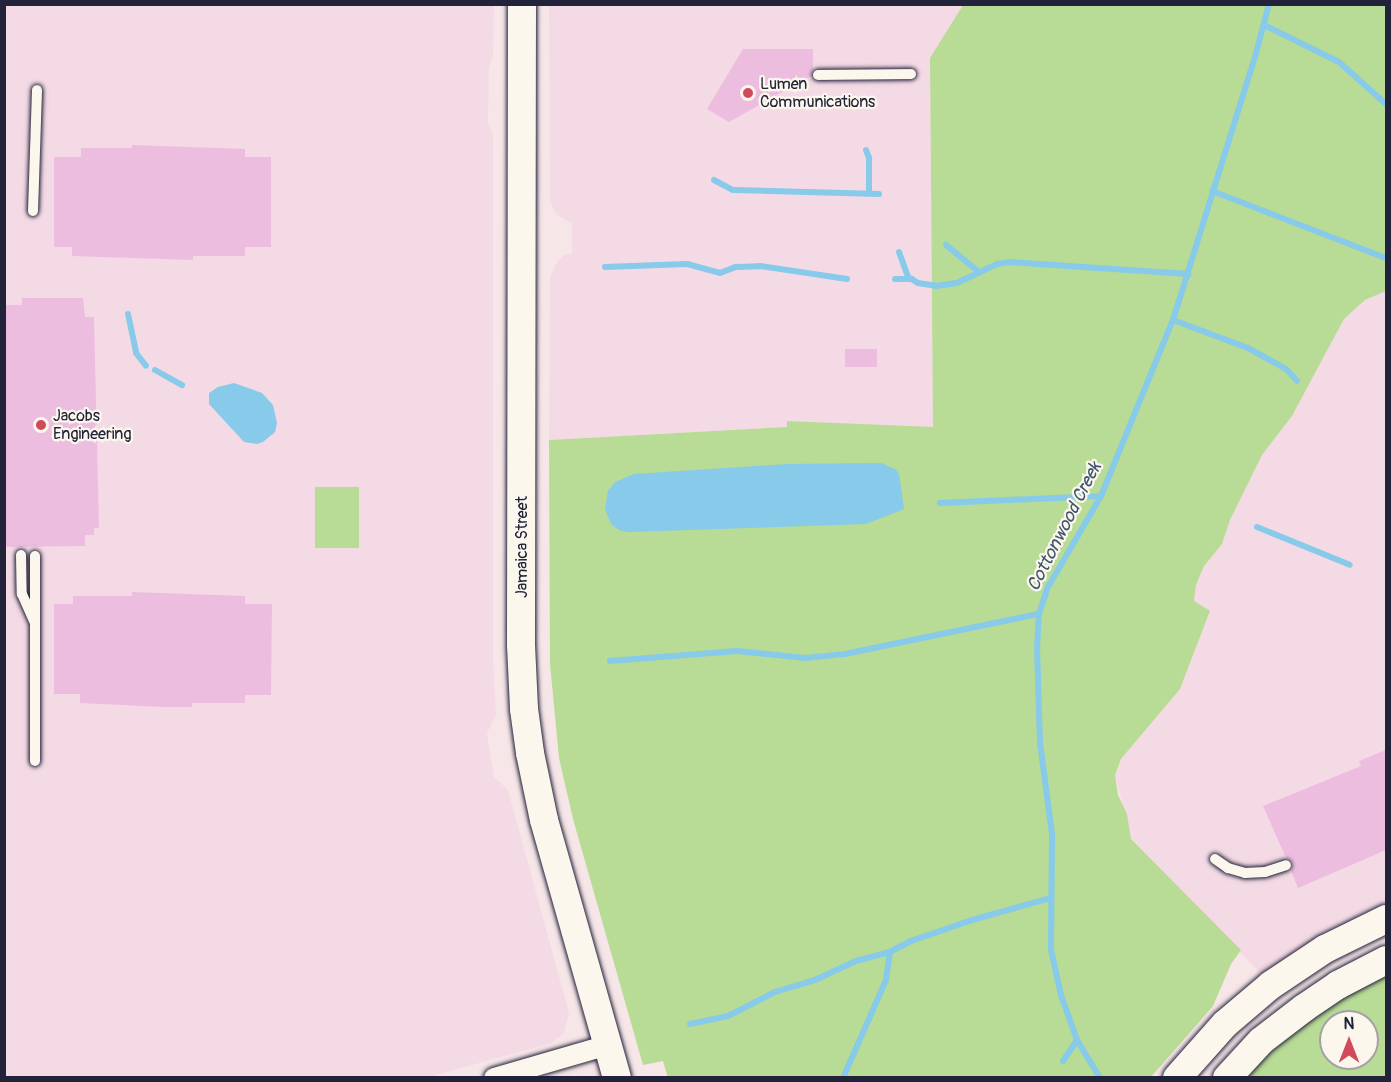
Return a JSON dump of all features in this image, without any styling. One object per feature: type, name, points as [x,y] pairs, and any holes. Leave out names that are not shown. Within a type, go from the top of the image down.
[{"type":"main road","name":"Jamaica Street","points":[[522,4],[521,645],[524,709],[530,753],[544,820],[617,1077]]},
{"type":"main road","points":[[1177,1077],[1218,1031],[1271,985],[1325,949],[1386,919]]},
{"type":"main road","points":[[1227,1077],[1261,1041],[1304,1008],[1338,985],[1386,960]]},
{"type":"street","points":[[494,1077],[608,1045]]},
{"type":"lane","points":[[818,75],[911,74]]},
{"type":"lane","points":[[33,211],[37,90]]},
{"type":"lane","points":[[21,555],[21,594],[35,625]]},
{"type":"lane","points":[[35,556],[35,761]]},
{"type":"lane","points":[[1215,859],[1224,867],[1238,872],[1265,872],[1286,865]]},
{"type":"shaded area","points":[[5,5],[494,5],[488,123],[493,135],[493,660],[496,715],[487,733],[494,777],[508,790],[569,1013],[564,1033],[551,1043],[429,1077],[5,1078]]},
{"type":"shaded area","points":[[549,5],[963,5],[930,58],[933,428],[788,421],[788,427],[549,440],[550,278],[555,265],[563,256],[572,253],[572,224],[557,215],[550,202]]},
{"type":"shaded area","points":[[1386,291],[1386,908],[1263,976],[1131,839],[1115,775],[1121,759],[1180,689],[1210,612],[1194,601],[1196,585],[1204,566],[1222,544],[1230,520],[1262,455],[1292,416],[1344,319],[1365,300]]},
{"type":"green space","points":[[963,5],[1386,5],[1386,291],[1365,300],[1344,319],[1292,416],[1262,455],[1230,520],[1222,544],[1204,566],[1196,585],[1194,601],[1210,611],[1180,689],[1121,759],[1115,775],[1118,795],[1127,814],[1131,839],[1241,950],[1231,964],[1213,1006],[1151,1077],[668,1078],[663,1061],[643,1065],[573,819],[559,758],[550,664],[549,440],[787,427],[787,421],[933,427],[930,58]]},
{"type":"green space","points":[[315,487],[359,487],[359,548],[315,548]]},
{"type":"green space","points":[[1386,973],[1386,1077],[1242,1078],[1309,1018],[1319,1012],[1319,1070],[1379,1070],[1379,1010],[1323,1010]]},
{"type":"water","points":[[234,383],[262,393],[273,405],[277,423],[275,432],[263,442],[257,444],[244,442],[209,404],[209,393],[218,387]]},
{"type":"water","points":[[881,463],[895,469],[899,474],[904,509],[866,524],[628,532],[619,530],[611,524],[605,509],[608,491],[615,482],[634,474],[787,464]]},
{"type":"building","name":"Lumen Communications","points":[[743,49],[813,49],[813,69],[811,76],[729,122],[707,109]]},
{"type":"building","points":[[132,145],[245,149],[245,157],[271,157],[271,247],[245,247],[245,256],[193,256],[193,260],[72,256],[72,247],[54,247],[54,157],[81,157],[81,148],[132,148]]},
{"type":"building","points":[[22,298],[83,298],[85,317],[94,317],[99,528],[94,528],[94,535],[85,535],[85,546],[4,547],[4,305],[22,305]]},
{"type":"building","points":[[845,349],[877,349],[877,367],[845,367]]},
{"type":"building","points":[[132,592],[245,596],[245,604],[272,604],[271,695],[245,695],[245,703],[192,703],[192,707],[163,707],[80,703],[80,694],[54,694],[54,604],[73,604],[73,596],[132,596]]},
{"type":"building","points":[[1386,750],[1386,850],[1298,888],[1291,871],[1293,862],[1286,858],[1263,806],[1361,766],[1359,761]]},
{"type":"waterway","name":"Cottonwood Creek","points":[[1100,1078],[1077,1040],[1061,995],[1051,950],[1052,834],[1040,743],[1037,649],[1039,614],[1048,587],[1101,496],[1173,320],[1255,57],[1269,4]]},
{"type":"waterway","points":[[1264,25],[1339,62],[1386,104]]},
{"type":"waterway","points":[[866,150],[869,158],[869,193]]},
{"type":"waterway","points":[[714,180],[733,190],[879,194]]},
{"type":"waterway","points":[[1212,191],[1386,258]]},
{"type":"waterway","points":[[946,245],[979,272]]},
{"type":"waterway","points":[[899,252],[908,277],[918,283],[936,286],[957,283],[997,264],[1009,262],[1189,274]]},
{"type":"waterway","points":[[605,267],[687,264],[720,273],[736,267],[760,266],[847,279]]},
{"type":"waterway","points":[[895,279],[912,279]]},
{"type":"waterway","points":[[128,314],[136,353],[146,366]]},
{"type":"waterway","points":[[1173,320],[1248,348],[1286,369],[1297,381]]},
{"type":"waterway","points":[[155,370],[182,385]]},
{"type":"waterway","points":[[940,503],[1101,496]]},
{"type":"waterway","points":[[1257,527],[1350,565]]},
{"type":"waterway","points":[[610,661],[737,651],[805,658],[845,654],[1039,614]]},
{"type":"waterway","points":[[690,1024],[728,1016],[775,992],[815,980],[856,961],[890,952],[911,941],[972,920],[1051,898]]},
{"type":"waterway","points":[[843,1078],[886,980],[890,952]]},
{"type":"waterway","points":[[1063,1061],[1077,1040]]},
{"type":"place","name":"Lumen Communications","points":[[748,93]]},
{"type":"place","name":"Jacobs Engineering","points":[[41,425]]}]
